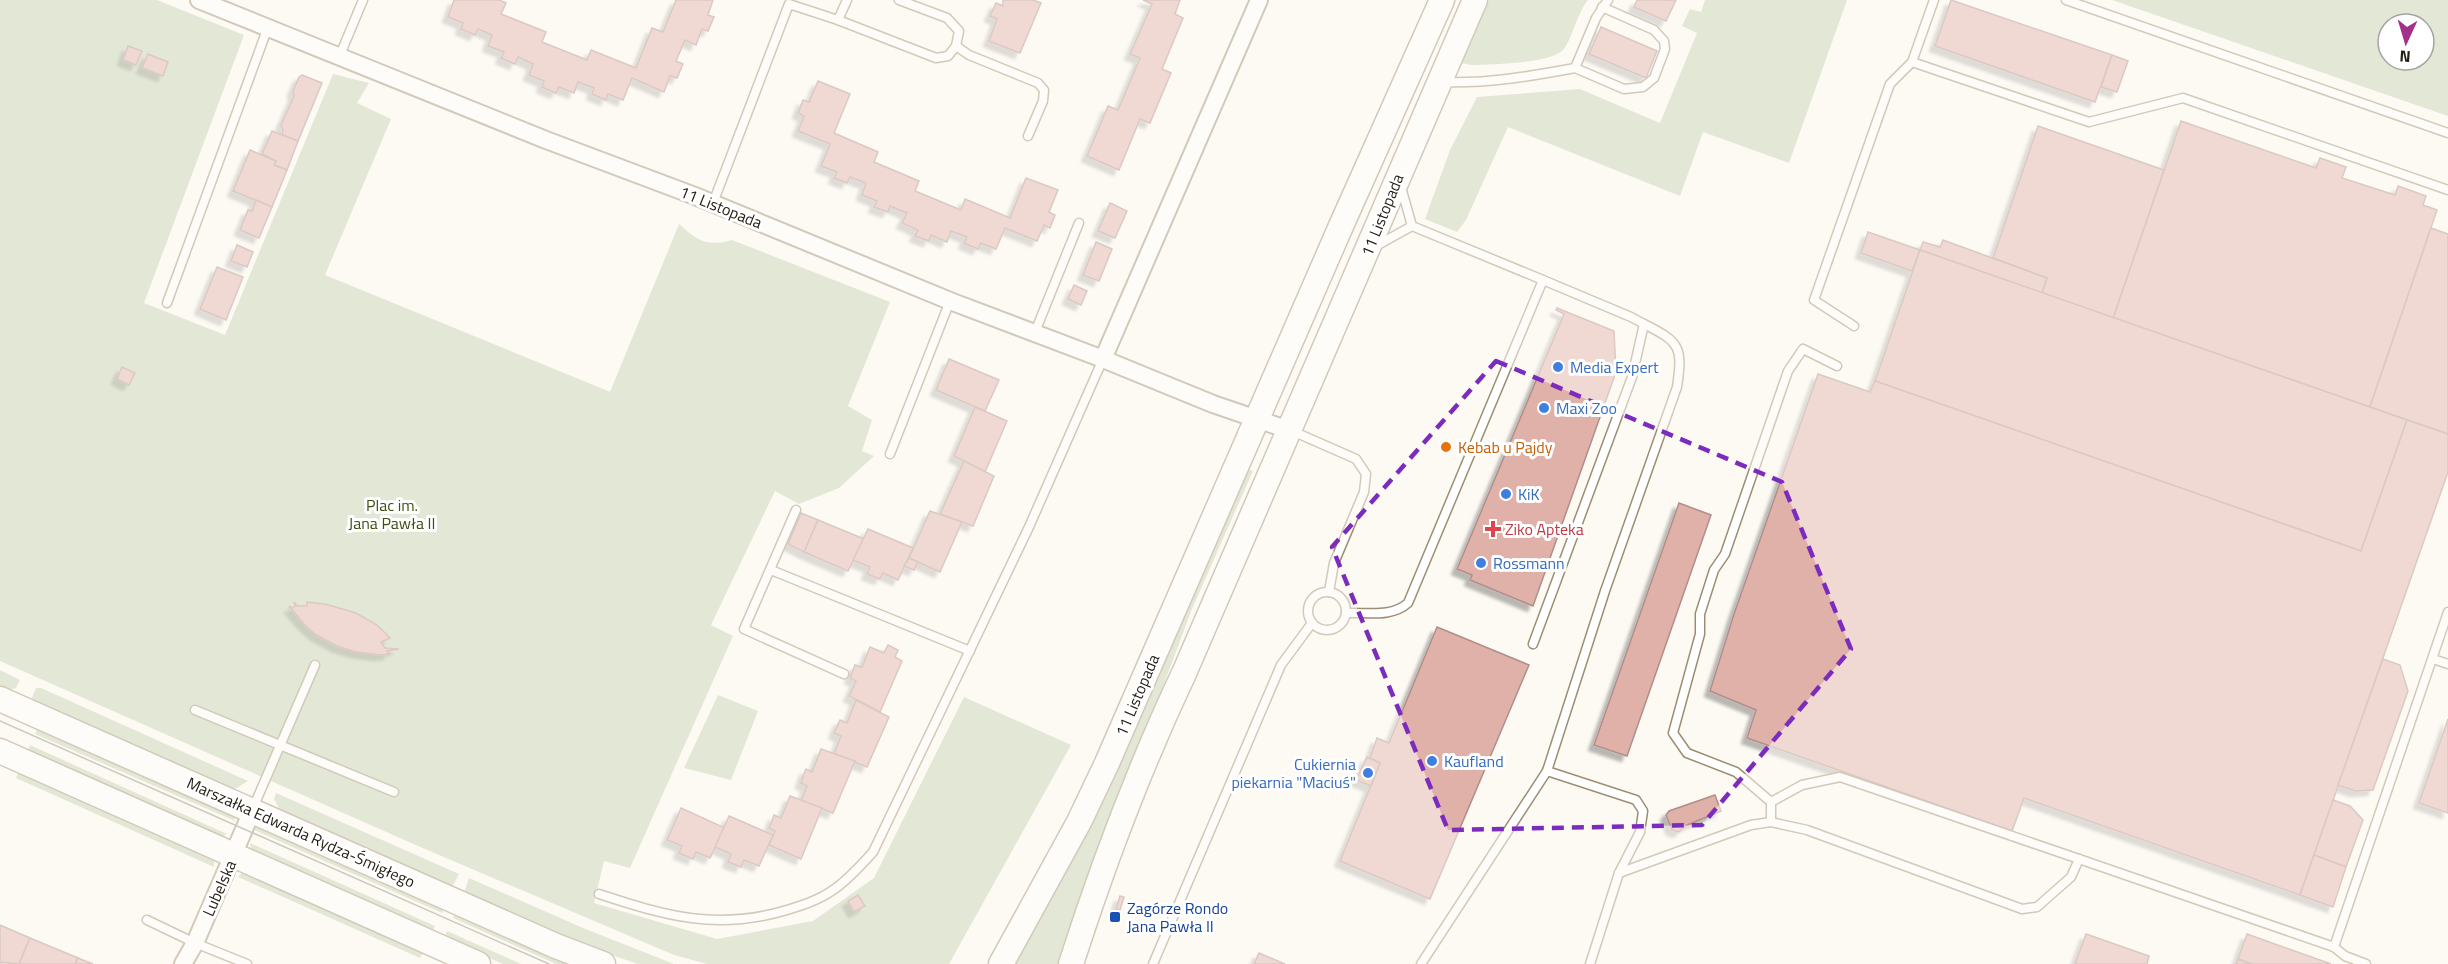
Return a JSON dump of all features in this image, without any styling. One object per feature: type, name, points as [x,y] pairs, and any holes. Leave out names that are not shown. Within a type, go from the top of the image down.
[{"type":"main road","name":"11 Listopada","points":[[1001,964],[1079,822],[1107,763],[1256,419],[1442,0]]},
{"type":"main road","name":"11 Listopada","points":[[1071,964],[1093,895],[1154,736],[1475,0]]},
{"type":"main road","points":[[1411,70],[1439,82]]},
{"type":"main road","name":"Marszałka Edwarda Rydza-Śmigłego","points":[[0,699],[603,964]]},
{"type":"main road","points":[[0,751],[478,964]]},
{"type":"street","name":"11 Listopada","points":[[199,0],[220,4],[268,27],[546,140],[713,203],[950,301],[1289,430]]},
{"type":"street","points":[[1103,359],[1259,0]]},
{"type":"street","name":"Lubelska","points":[[183,964],[195,943],[252,811]]},
{"type":"lane","points":[[340,55],[363,0]]},
{"type":"lane","points":[[838,20],[847,0]]},
{"type":"lane","points":[[713,203],[789,4],[838,20],[936,58],[948,56],[956,46],[959,31],[947,18],[899,0]]},
{"type":"lane","points":[[1854,326],[1814,300],[1890,84],[1912,62],[1934,0]]},
{"type":"lane","points":[[2066,0],[2448,133]]},
{"type":"lane","points":[[1439,82],[1458,83],[1543,74],[1575,68],[1624,89],[1644,87],[1654,78],[1665,50],[1664,41],[1654,30],[1605,4],[1575,68]]},
{"type":"lane","points":[[167,303],[268,27]]},
{"type":"lane","points":[[956,46],[969,55],[1038,83],[1044,90],[1043,101],[1028,136]]},
{"type":"lane","points":[[1912,62],[2089,122],[2183,98],[2448,190]]},
{"type":"lane","points":[[1398,174],[1412,226]]},
{"type":"lane","points":[[1035,332],[1079,223]]},
{"type":"lane","points":[[1366,254],[1412,226],[1631,317],[1670,337],[1678,351],[1680,365],[1677,387],[1605,591],[1547,771],[1421,964]]},
{"type":"lane","points":[[1346,613],[1387,613],[1400,610],[1408,603],[1544,280]]},
{"type":"lane","points":[[890,454],[950,301]]},
{"type":"lane","points":[[1533,644],[1632,377],[1644,324]]},
{"type":"lane","points":[[1771,822],[1771,802],[1736,772],[1687,753],[1673,733],[1700,634],[1700,614],[1714,570],[1725,554],[1788,371],[1803,350],[1837,366]]},
{"type":"lane","points":[[599,894],[679,917],[729,921],[758,919],[808,904],[834,890],[873,852],[1029,527],[1103,359]]},
{"type":"lane","points":[[1289,430],[1356,459],[1366,474],[1364,492],[1334,562],[1329,592]]},
{"type":"lane","points":[[796,510],[744,629],[844,674]]},
{"type":"lane","points":[[771,570],[969,651]]},
{"type":"lane","points":[[1322,592],[1329,592],[1342,599],[1346,605],[1346,613],[1340,626],[1325,630],[1312,623],[1308,609],[1310,602],[1322,592]]},
{"type":"lane","points":[[2334,946],[2448,612]]},
{"type":"lane","points":[[1153,964],[1281,665],[1312,623]]},
{"type":"lane","points":[[2433,659],[2448,664]]},
{"type":"lane","points":[[252,811],[315,665]]},
{"type":"lane","points":[[195,710],[394,792]]},
{"type":"lane","points":[[1547,771],[1636,800],[1643,811],[1642,826],[1619,873],[1590,964]]},
{"type":"lane","points":[[1771,802],[1802,785],[1840,777],[2334,946],[2344,956],[2366,964]]},
{"type":"lane","points":[[1619,873],[1751,825],[1771,822],[1807,830],[2022,909],[2037,907],[2071,877],[2079,859]]},
{"type":"lane","points":[[147,920],[247,964]]},
{"type":"highlighted area","points":[[1496,361],[1782,482],[1851,649],[1702,825],[1448,830],[1332,547]]},
{"type":"green space","name":"Plac im. Jana Pawła II","points":[[0,0],[157,0],[244,35],[144,303],[225,335],[333,74],[369,83],[357,103],[391,119],[325,275],[610,392],[679,224],[703,241],[716,243],[732,240],[890,302],[848,406],[872,420],[862,451],[874,456],[839,488],[799,504],[775,491],[711,625],[733,636],[630,868],[604,861],[594,903],[717,939],[813,921],[874,878],[964,697],[1071,745],[949,964],[707,964],[674,955],[418,846],[0,661]]},
{"type":"green space","points":[[1489,0],[1588,0],[1566,46],[1556,55],[1533,61],[1471,65],[1462,63]]},
{"type":"green space","points":[[1705,0],[1847,0],[1789,163],[1703,132],[1680,196],[1508,127],[1466,220],[1457,232],[1425,219],[1450,150],[1477,97],[1580,89],[1660,123],[1697,33],[1682,26],[1690,9],[1701,12]]},
{"type":"green space","points":[[2112,0],[2448,0],[2448,116]]},
{"type":"green space","points":[[1245,468],[1253,471],[1192,609],[1155,708],[1098,846],[1059,964],[1013,964]]},
{"type":"green space","points":[[0,670],[20,680],[16,688],[5,691],[0,688]]},
{"type":"green space","points":[[36,688],[41,688],[248,781],[237,788],[226,788],[33,701],[32,697]]},
{"type":"green space","points":[[718,695],[758,711],[731,780],[684,768]]},
{"type":"green space","points":[[38,727],[234,816],[235,821],[35,734]]},
{"type":"green space","points":[[30,745],[227,834],[221,837],[27,753]]},
{"type":"green space","points":[[19,771],[211,855],[214,867],[16,778]]},
{"type":"green space","points":[[276,793],[459,874],[452,887],[281,812],[274,799]]},
{"type":"green space","points":[[258,827],[446,906],[442,913],[254,830]]},
{"type":"green space","points":[[250,843],[435,926],[432,932],[251,850]]},
{"type":"green space","points":[[242,873],[249,873],[425,949],[420,958],[238,877]]},
{"type":"green space","points":[[469,878],[583,928],[674,964],[638,964],[582,945],[464,893]]},
{"type":"green space","points":[[457,911],[573,964],[556,964],[453,918]]},
{"type":"green space","points":[[447,931],[521,964],[503,964],[444,938]]},
{"type":"building","points":[[454,0],[499,0],[506,3],[501,14],[546,32],[542,42],[587,60],[591,50],[636,68],[652,28],[663,32],[676,0],[713,0],[708,15],[714,17],[708,31],[702,29],[696,45],[685,40],[676,61],[683,64],[677,78],[670,76],[664,92],[632,78],[623,100],[608,94],[606,100],[592,94],[594,88],[578,82],[574,93],[559,87],[556,93],[542,87],[544,81],[529,75],[533,64],[518,57],[515,64],[501,58],[504,52],[488,46],[492,35],[478,29],[475,35],[461,29],[463,23],[448,17]]},
{"type":"building","points":[[1003,0],[1033,0],[1041,3],[1020,53],[989,41],[997,19],[990,16],[996,3],[1003,6]]},
{"type":"building","points":[[1143,0],[1180,0],[1175,14],[1183,18],[1162,69],[1171,73],[1150,123],[1140,119],[1119,170],[1087,156],[1108,106],[1118,110],[1140,58],[1130,54],[1152,4]]},
{"type":"building","points":[[1637,0],[1676,0],[1666,21],[1634,7]]},
{"type":"building","points":[[1951,0],[2112,55],[2095,102],[1935,46]]},
{"type":"building","points":[[1601,27],[1657,51],[1646,78],[1589,54]]},
{"type":"building","points":[[128,46],[142,51],[136,65],[123,60]]},
{"type":"building","points":[[148,54],[168,62],[163,76],[142,68]]},
{"type":"building","points":[[2112,55],[2128,61],[2117,92],[2101,87]]},
{"type":"building","points":[[302,75],[322,83],[298,141],[282,135],[281,125],[294,96],[293,91]]},
{"type":"building","points":[[818,81],[850,94],[834,133],[878,152],[874,162],[919,181],[915,191],[961,210],[965,199],[1010,218],[1026,178],[1058,190],[1049,212],[1055,215],[1050,228],[1044,225],[1037,241],[1005,228],[996,249],[981,243],[978,249],[964,243],[967,237],[951,231],[947,242],[931,235],[929,241],[915,236],[918,230],[902,223],[907,213],[890,206],[888,212],[874,207],[877,201],[862,195],[866,183],[850,177],[847,183],[834,178],[837,172],[821,166],[830,144],[798,131],[804,116],[798,113],[803,100],[809,102]]},
{"type":"building","points":[[2181,121],[2316,168],[2320,158],[2346,167],[2342,178],[2395,195],[2398,186],[2426,196],[2423,205],[2437,210],[2370,407],[2113,318]]},
{"type":"building","points":[[2038,126],[2164,170],[2113,318],[2042,293],[2047,278],[1993,258]]},
{"type":"building","points":[[272,131],[298,141],[287,170],[274,165],[276,161],[262,154]]},
{"type":"building","points":[[250,150],[276,161],[274,165],[287,170],[272,207],[233,191]]},
{"type":"building","points":[[256,200],[272,207],[259,238],[240,230],[248,210],[252,211]]},
{"type":"building","points":[[1110,203],[1127,211],[1115,238],[1098,231]]},
{"type":"building","points":[[2431,228],[2448,234],[2448,434],[2370,407]]},
{"type":"building","points":[[1868,232],[1920,250],[1912,271],[1861,253]]},
{"type":"building","points":[[1943,240],[2047,278],[2042,293],[1920,250],[1923,242],[1940,247]]},
{"type":"building","points":[[1096,242],[1112,249],[1099,281],[1083,275]]},
{"type":"building","points":[[237,245],[253,252],[247,267],[231,261]]},
{"type":"building","points":[[1920,250],[2407,420],[2361,551],[1875,381]]},
{"type":"building","points":[[217,267],[243,277],[226,320],[200,309]]},
{"type":"building","points":[[1074,285],[1087,291],[1081,305],[1068,299]]},
{"type":"building","points":[[1557,308],[1614,331],[1616,372],[1533,606],[1470,580],[1472,575],[1457,569],[1564,314],[1556,310]]},
{"type":"building","points":[[949,359],[999,380],[985,411],[936,390]]},
{"type":"building","points":[[122,367],[135,373],[129,385],[117,379]]},
{"type":"building","points":[[1818,374],[1870,392],[1875,381],[2361,551],[2407,420],[2448,434],[2448,472],[2300,895],[2024,798],[2012,831],[1747,738],[1756,710],[1710,691],[1734,614]]},
{"type":"building","points":[[975,407],[1007,421],[985,472],[954,456]]},
{"type":"building","points":[[964,461],[994,476],[973,526],[940,514]]},
{"type":"building","points":[[1679,503],[1711,515],[1627,756],[1594,745]]},
{"type":"building","points":[[930,511],[962,522],[940,572],[909,558]]},
{"type":"building","points":[[801,513],[818,520],[804,552],[788,544]]},
{"type":"building","points":[[818,520],[864,539],[848,571],[804,552]]},
{"type":"building","points":[[868,529],[913,548],[898,580],[883,573],[880,579],[867,574],[870,567],[853,560]]},
{"type":"building","points":[[909,558],[918,562],[914,570],[904,566]]},
{"type":"building","points":[[294,602],[297,606],[307,606],[307,602],[325,604],[356,613],[377,625],[390,638],[381,642],[385,648],[399,649],[387,651],[390,654],[379,655],[356,652],[337,646],[315,634],[304,624],[289,606],[292,608],[295,606]]},
{"type":"building","name":"Kaufland","points":[[1437,627],[1529,665],[1430,899],[1340,861],[1380,763],[1370,758],[1377,738],[1389,743]]},
{"type":"building","points":[[888,645],[898,650],[895,657],[902,661],[880,712],[849,696],[856,681],[850,678],[855,665],[862,667],[870,647],[884,653]]},
{"type":"building","points":[[2383,659],[2400,665],[2408,691],[2373,790],[2355,791],[2338,785]]},
{"type":"building","points":[[856,700],[889,717],[867,767],[834,754],[841,736],[834,733],[840,720],[847,723]]},
{"type":"building","points":[[2448,719],[2448,813],[2419,803]]},
{"type":"building","points":[[821,749],[855,761],[833,813],[801,801],[807,786],[801,783],[803,776],[806,769],[812,772]]},
{"type":"building","points":[[1367,757],[1380,763],[1371,786],[1356,780]]},
{"type":"building","points":[[1715,795],[1721,811],[1685,826],[1679,832],[1672,830],[1666,815],[1669,811]]},
{"type":"building","points":[[790,796],[822,808],[801,859],[769,845],[775,831],[769,828],[774,815],[781,818]]},
{"type":"building","points":[[2333,800],[2350,806],[2363,820],[2346,867],[2314,855]]},
{"type":"building","points":[[681,808],[725,828],[710,858],[696,852],[693,859],[679,853],[682,846],[667,840]]},
{"type":"building","points":[[729,816],[773,835],[759,866],[744,860],[741,867],[728,862],[731,854],[715,847]]},
{"type":"building","points":[[2314,855],[2346,867],[2333,907],[2300,895]]},
{"type":"building","points":[[858,895],[865,906],[854,912],[848,901]]},
{"type":"building","points":[[1120,896],[1124,897],[1120,910],[1116,909]]},
{"type":"building","points":[[0,925],[30,938],[19,964],[0,962]]},
{"type":"building","points":[[2086,934],[2149,956],[2147,964],[2075,964]]},
{"type":"building","points":[[2247,934],[2331,964],[2251,964],[2238,959]]},
{"type":"building","points":[[30,938],[78,958],[75,964],[19,964]]},
{"type":"building","points":[[1259,953],[1285,964],[1254,964]]},
{"type":"building","points":[[78,958],[93,964],[75,964]]},
{"type":"building","points":[[2238,959],[2251,964],[2236,964]]},
{"type":"tram line","points":[[0,721],[549,964]]},
{"type":"place","name":"Media Expert","points":[[1558,367]]},
{"type":"place","name":"Maxi Zoo","points":[[1544,408]]},
{"type":"place","name":"Kebab u Pajdy","points":[[1446,447]]},
{"type":"place","name":"KiK","points":[[1506,494]]},
{"type":"place","name":"Ziko Apteka","points":[[1493,529]]},
{"type":"place","name":"Rossmann","points":[[1481,563]]},
{"type":"place","name":"Kaufland","points":[[1432,761]]},
{"type":"place","name":"Cukiernia piekarnia \"Maciuś\"","points":[[1368,773]]},
{"type":"place","name":"Zagórze Rondo Jana Pawła II","points":[[1115,917]]}]
